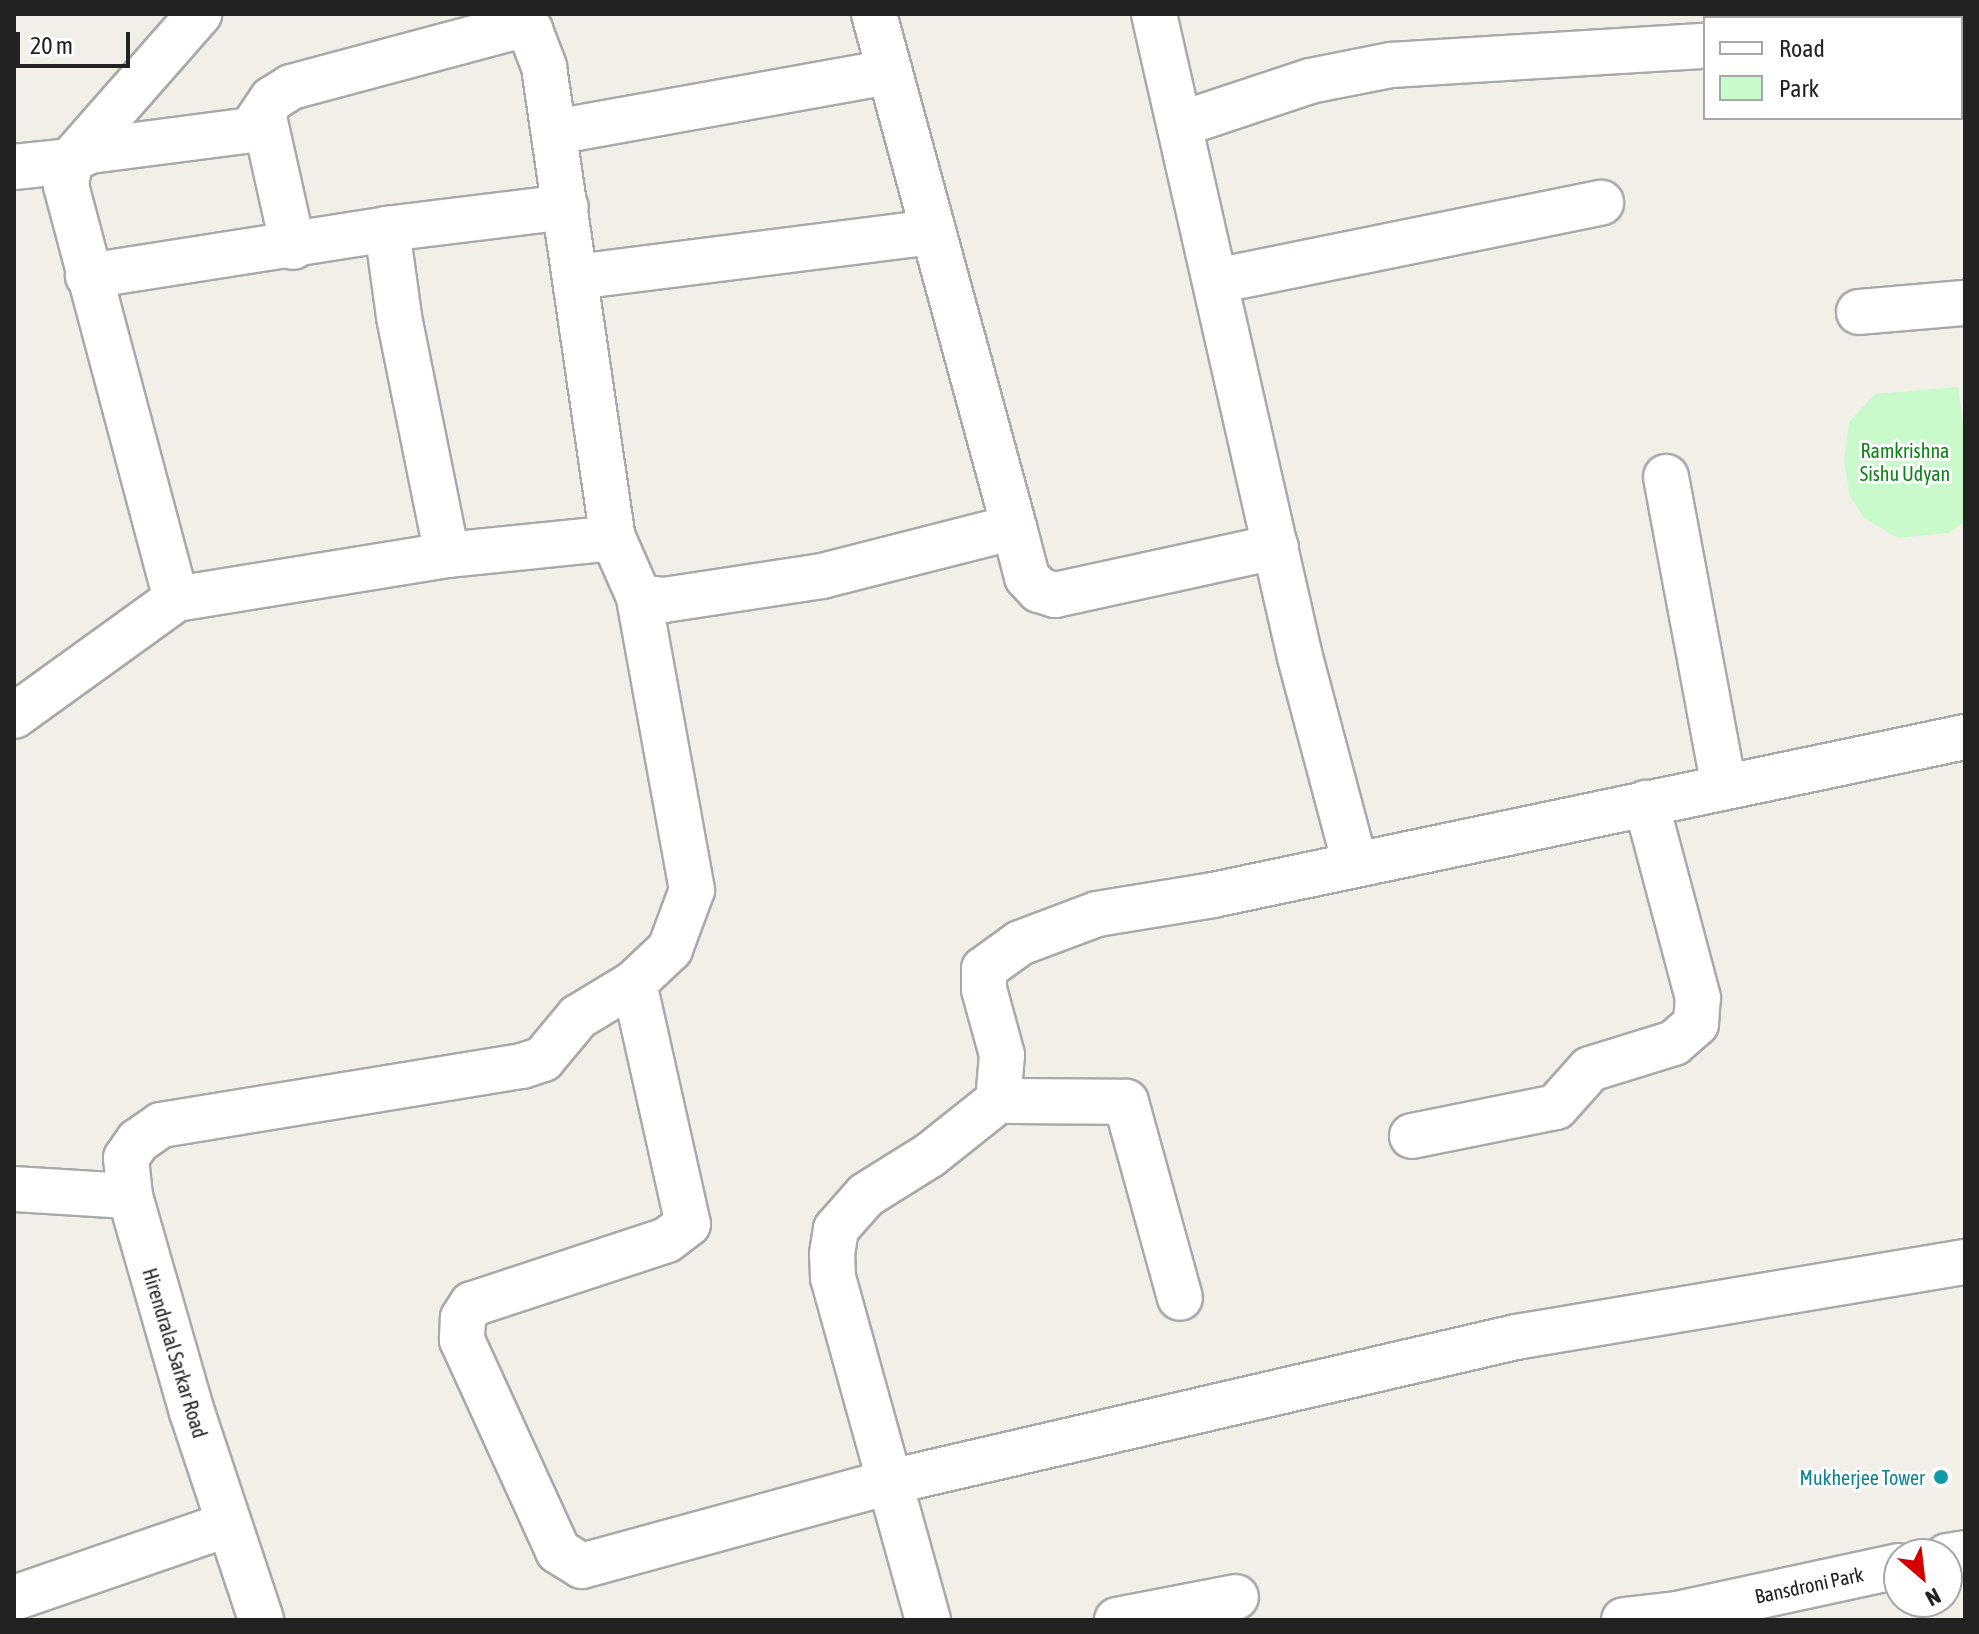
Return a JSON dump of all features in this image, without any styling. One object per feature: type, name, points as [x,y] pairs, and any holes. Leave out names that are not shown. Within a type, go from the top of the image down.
[{"type":"street","points":[[176,599],[66,186],[70,161],[199,14]]},
{"type":"street","points":[[874,14],[1027,577],[1039,590],[1055,595],[1276,547]]},
{"type":"street","points":[[1154,14],[1276,547],[1355,863]]},
{"type":"street","points":[[14,167],[70,161],[90,151],[226,137],[251,130],[264,117],[272,99],[291,87],[518,26],[534,38],[555,132],[613,538],[639,597],[692,890],[670,949],[634,983],[688,1224],[667,1240],[472,1304],[463,1318],[462,1340],[558,1551],[582,1566],[890,1482],[1516,1337],[1965,1262]]},
{"type":"street","points":[[1181,124],[1310,81],[1391,65],[1701,35]]},
{"type":"street","points":[[555,132],[890,72]]},
{"type":"street","points":[[264,117],[293,247]]},
{"type":"street","points":[[1216,281],[1601,203]]},
{"type":"street","points":[[88,276],[293,247],[387,229],[566,207]]},
{"type":"street","points":[[387,229],[399,316],[447,555]]},
{"type":"street","points":[[576,277],[933,232]]},
{"type":"street","points":[[1859,312],[1965,303]]},
{"type":"street","points":[[1666,477],[1724,786]]},
{"type":"street","points":[[639,597],[664,600],[822,576],[1014,527]]},
{"type":"street","points":[[14,716],[176,599],[447,555],[613,538]]},
{"type":"street","points":[[998,1101],[1002,1055],[984,989],[984,969],[1020,943],[1097,914],[1213,895],[1965,737]]},
{"type":"street","points":[[1412,1136],[1556,1107],[1590,1069],[1674,1043],[1696,1024],[1698,998],[1646,803]]},
{"type":"street","name":"Hirendralal Sarkar Road","points":[[261,1620],[130,1196],[126,1158],[138,1141],[161,1125],[522,1066],[543,1059],[578,1017],[634,983]]},
{"type":"street","points":[[928,1620],[833,1278],[836,1229],[866,1195],[998,1101],[1126,1102],[1180,1298]]},
{"type":"street","points":[[14,1189],[130,1196]]},
{"type":"street","points":[[14,1598],[229,1524]]},
{"type":"street","name":"Bansdroni Park","points":[[1624,1620],[1678,1617],[1883,1570]]},
{"type":"street","points":[[1117,1620],[1236,1597]]},
{"type":"green space","name":"Ramkrishna Sishu Udyan","points":[[1958,387],[1965,437],[1965,521],[1948,533],[1898,538],[1864,518],[1850,496],[1844,462],[1849,422],[1875,394]]},
{"type":"place","name":"Mukherjee Tower","points":[[1941,1477]]}]
